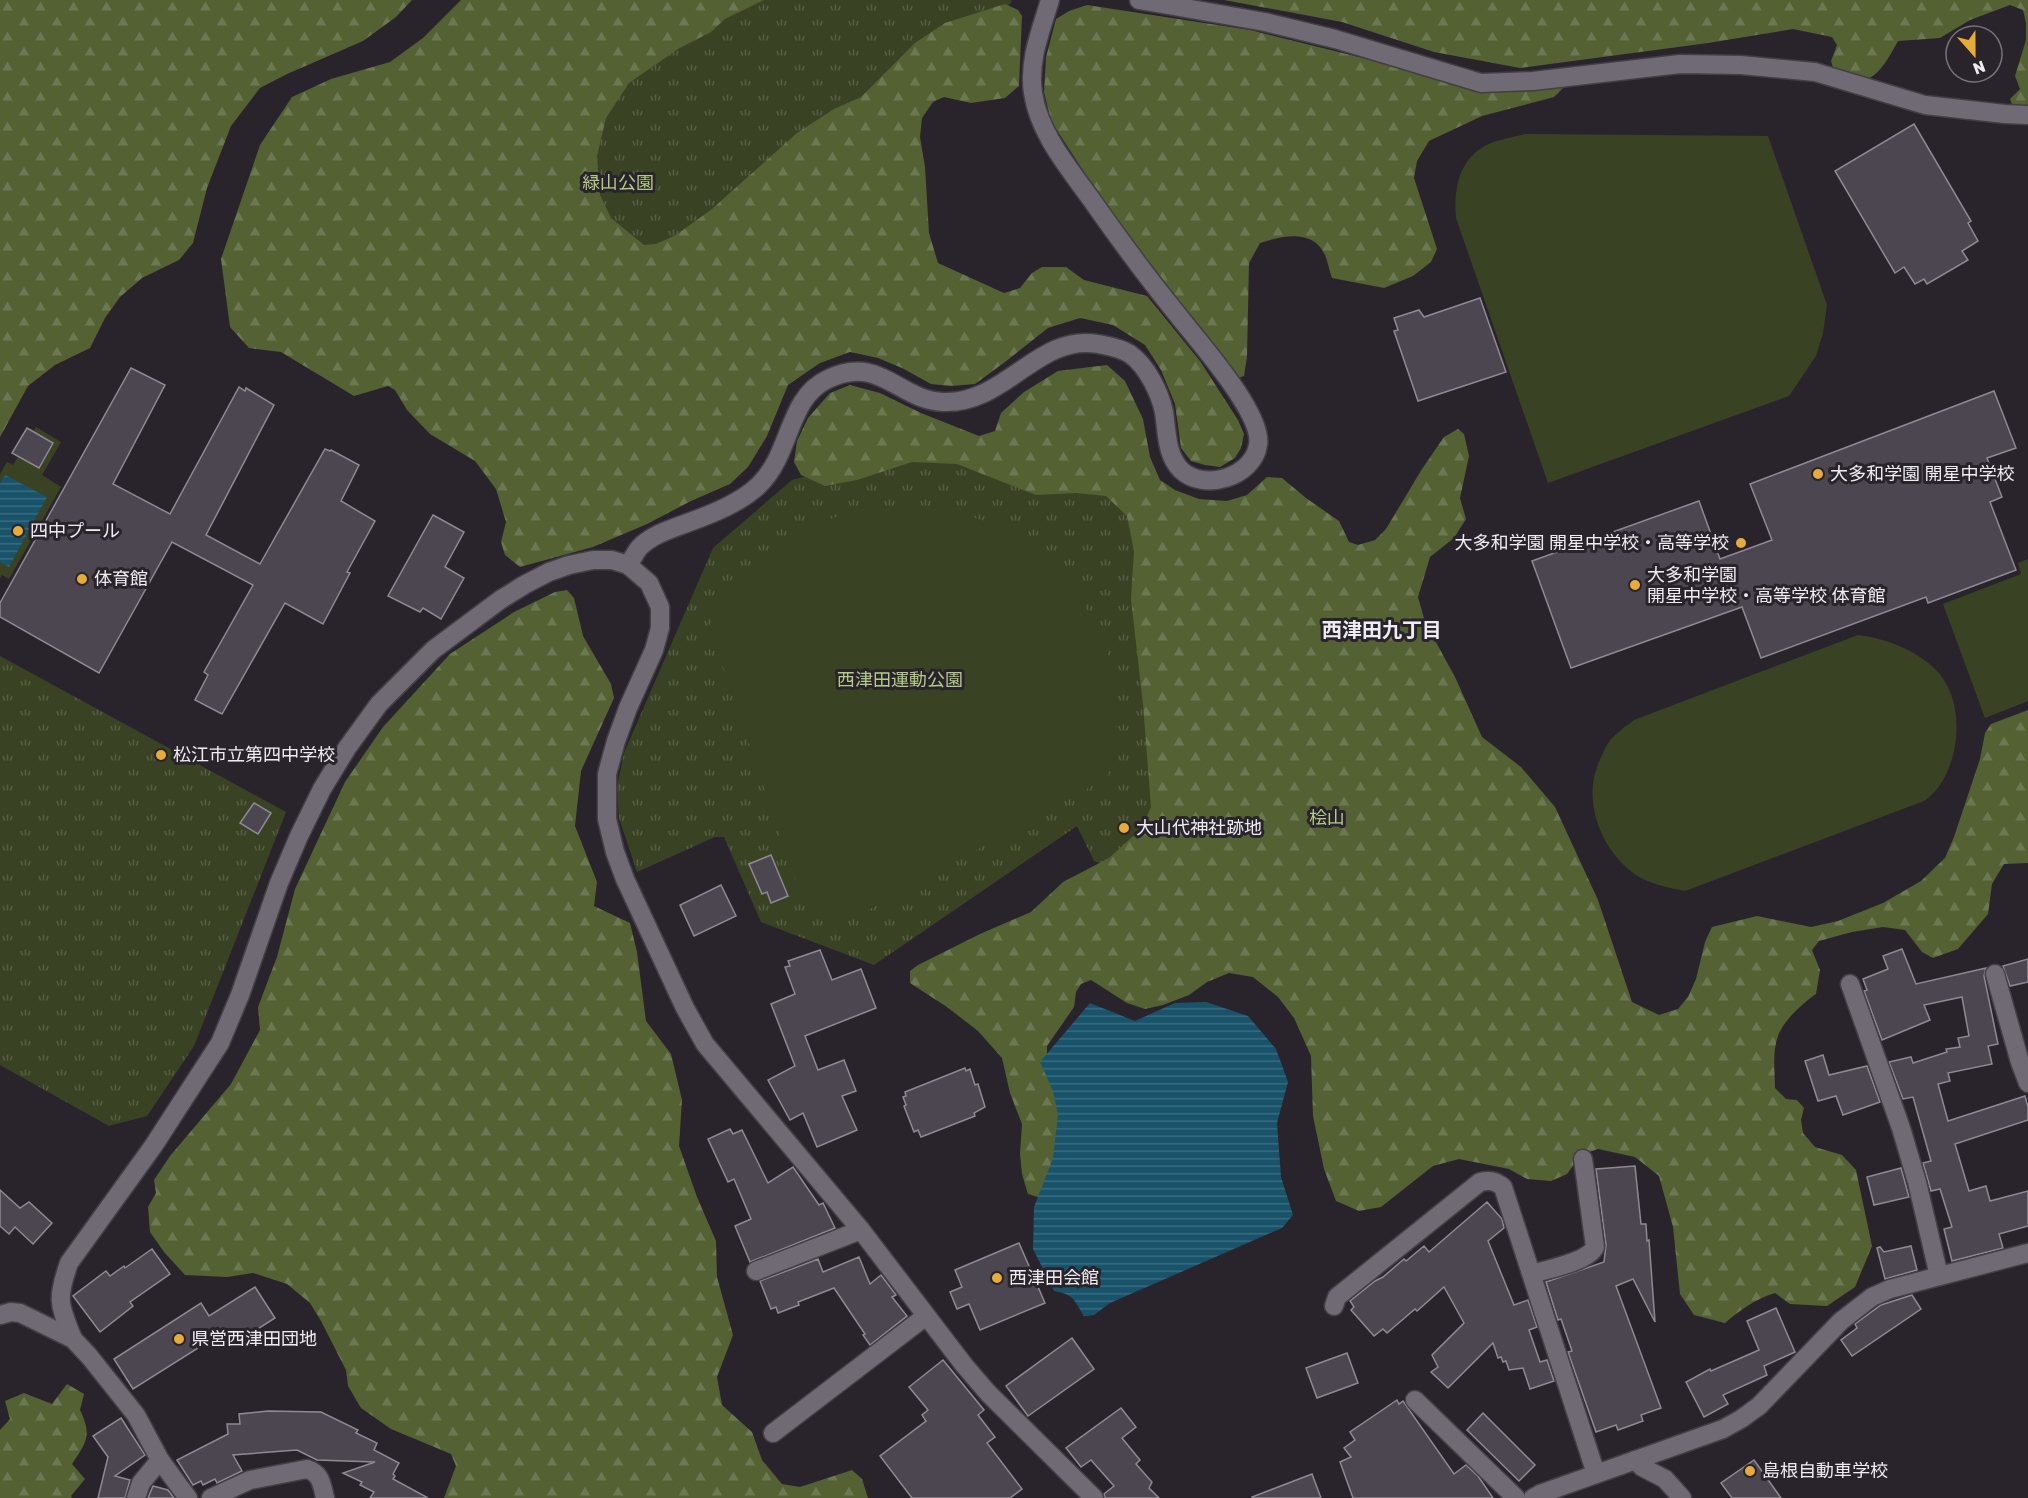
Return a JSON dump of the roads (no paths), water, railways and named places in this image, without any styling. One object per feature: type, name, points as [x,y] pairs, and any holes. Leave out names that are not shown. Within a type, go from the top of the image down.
[{"type":"street","points":[[628,565],[639,548],[651,539],[710,514],[758,486],[772,470],[789,435],[796,411],[808,394],[823,381],[856,370],[869,372],[920,396],[939,402],[961,401],[980,396],[1046,353],[1077,342],[1113,347],[1131,355],[1151,377],[1161,401],[1171,451],[1181,470],[1199,479],[1213,481],[1234,475],[1254,457],[1258,445],[1258,432],[1254,420],[1239,396],[1212,358],[1139,267],[1041,125],[1032,92],[1033,57],[1050,0]]},
{"type":"street","points":[[1139,0],[1276,25],[1335,39],[1481,83],[1533,81],[1680,64],[1741,65],[1815,72],[1925,105],[2005,114],[2028,114]]},
{"type":"street","points":[[73,1339],[59,1305],[62,1284],[69,1263],[153,1145],[220,1043],[299,836],[322,789],[347,748],[380,704],[410,672],[433,650],[500,600],[540,576],[569,565],[593,560],[612,560],[628,565],[649,583],[660,607],[660,628],[654,650],[616,741],[607,774],[607,819],[615,852],[625,879],[680,997],[705,1044],[861,1230],[988,1393],[1094,1498]]},
{"type":"street","points":[[1995,974],[2019,1062],[2028,1083]]},
{"type":"street","points":[[1850,984],[1901,1128],[1917,1182],[1939,1276]]},
{"type":"street","points":[[1532,1274],[1583,1258],[1593,1252],[1595,1247],[1582,1159]]},
{"type":"street","points":[[1334,1306],[1337,1296],[1480,1182],[1489,1180],[1497,1182],[1503,1187],[1596,1474]]},
{"type":"street","points":[[756,1271],[861,1230]]},
{"type":"street","points":[[1533,1498],[1723,1429],[1741,1419],[1776,1390],[1841,1321],[1872,1297],[1890,1288],[2028,1253]]},
{"type":"street","points":[[0,1315],[11,1312],[20,1313],[73,1339],[136,1414],[160,1460],[188,1498]]},
{"type":"street","points":[[773,1433],[926,1316]]},
{"type":"street","points":[[1415,1400],[1516,1498]]},
{"type":"street","points":[[136,1498],[141,1483],[160,1460]]},
{"type":"street","points":[[1635,1460],[1642,1467],[1665,1479],[1682,1498]]},
{"type":"street","points":[[211,1498],[250,1480],[307,1469],[319,1476],[326,1498]]},
{"type":"water","points":[[5,475],[47,497],[9,567],[0,562],[0,484]]},
{"type":"water","points":[[1206,1002],[1248,1016],[1276,1049],[1288,1082],[1277,1123],[1281,1177],[1293,1215],[1282,1228],[1110,1303],[1094,1315],[1084,1316],[1073,1299],[1066,1294],[1054,1291],[1033,1249],[1034,1207],[1053,1158],[1058,1115],[1053,1091],[1040,1062],[1090,1003],[1135,1021],[1175,1003]]},
{"type":"place","name":"大多和学園 開星中学校","points":[[1818,474]]},
{"type":"place","name":"四中プール","points":[[18,531]]},
{"type":"place","name":"大多和学園 開星中学校・高等学校","points":[[1741,543]]},
{"type":"place","name":"体育館","points":[[82,579]]},
{"type":"place","name":"大多和学園 開星中学校・高等学校 体育館","points":[[1635,585]]},
{"type":"place","name":"松江市立第四中学校","points":[[161,755]]},
{"type":"place","name":"大山代神社跡地","points":[[1124,828]]},
{"type":"place","name":"西津田会館","points":[[997,1278]]},
{"type":"place","name":"県営西津田団地","points":[[179,1339]]},
{"type":"place","name":"島根自動車学校","points":[[1750,1471]]},
{"type":"district","name":"西津田九丁目","points":[[1382,630]]},
{"type":"park label","name":"緑山公園","points":[[618,183]]},
{"type":"park label","name":"西津田運動公園","points":[[900,680]]},
{"type":"park label","name":"桧山","points":[[1327,818]]}]
